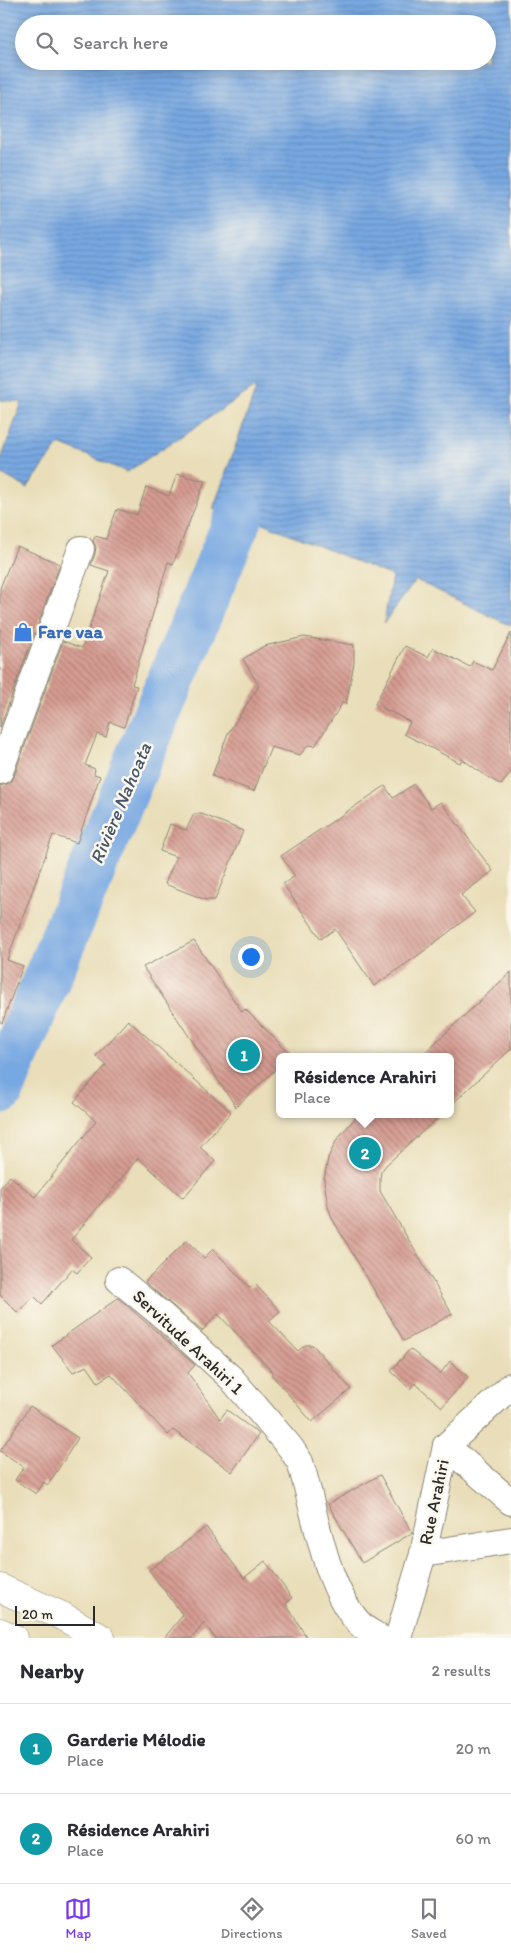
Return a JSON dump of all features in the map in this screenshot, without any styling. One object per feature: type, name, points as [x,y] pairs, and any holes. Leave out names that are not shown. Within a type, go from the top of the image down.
[{"type":"main road","points":[[0,1588],[62,1616],[101,1638]]},
{"type":"main road","points":[[0,1632],[13,1638]]},
{"type":"street","points":[[0,770],[81,549]]},
{"type":"street","name":"Servitude Arahiri 1","points":[[119,1280],[163,1316],[231,1378],[290,1447],[300,1462],[332,1577],[347,1608],[361,1625],[380,1638]]},
{"type":"street","points":[[446,1446],[511,1386]]},
{"type":"street","name":"Rue Arahiri","points":[[398,1638],[423,1554],[446,1446],[511,1502]]},
{"type":"street","name":"Rue Arahiri","points":[[423,1554],[511,1540]]},
{"type":"water","points":[[0,0],[511,0],[511,626],[416,580],[384,623],[392,576],[241,514],[213,509],[257,386],[127,472],[60,444],[27,488],[0,473],[0,462],[22,402],[0,400]]},
{"type":"building","points":[[177,474],[205,481],[173,564],[168,562],[132,685],[137,686],[124,727],[110,722],[106,737],[97,734],[85,765],[95,769],[94,774],[100,776],[77,843],[53,835],[7,960],[23,966],[2,1023],[0,1022],[0,786],[9,783],[14,776],[63,641],[82,648],[109,571],[91,565],[96,547],[93,541],[95,536],[106,539],[117,509],[137,515],[146,487],[169,496]]},
{"type":"building","name":"Fare vaa","points":[[17,546],[60,564],[0,727],[0,588]]},
{"type":"building","points":[[511,633],[511,772],[501,785],[462,759],[460,763],[404,734],[410,722],[375,704],[405,646],[428,657],[433,648],[470,667],[473,661],[492,670]]},
{"type":"building","points":[[304,637],[354,645],[354,663],[346,704],[343,702],[315,746],[308,745],[300,755],[271,747],[254,791],[212,776],[228,733],[259,686],[243,659],[264,646]]},
{"type":"building","points":[[414,784],[431,808],[441,802],[493,871],[461,895],[475,912],[374,986],[335,929],[321,939],[283,884],[295,876],[281,856],[385,786],[393,798]]},
{"type":"building","points":[[194,814],[202,814],[243,831],[215,900],[206,900],[165,884],[176,857],[160,851],[170,824],[186,830]]},
{"type":"building","points":[[194,941],[242,1012],[245,1009],[289,1053],[276,1053],[276,1069],[236,1107],[143,967]]},
{"type":"building","points":[[511,972],[511,1049],[454,1102],[454,1053],[424,1053]]},
{"type":"building","points":[[128,1020],[231,1112],[200,1147],[215,1161],[183,1198],[138,1158],[71,1240],[91,1257],[77,1273],[72,1269],[42,1304],[34,1296],[18,1313],[0,1295],[0,1188],[10,1176],[35,1197],[96,1121],[74,1102],[106,1065],[96,1056]]},
{"type":"building","points":[[355,1118],[438,1118],[386,1165],[381,1172],[380,1178],[380,1191],[452,1314],[404,1341],[333,1220],[328,1207],[324,1180],[328,1158],[337,1139]]},
{"type":"building","points":[[187,1240],[204,1258],[213,1249],[250,1288],[255,1284],[280,1311],[269,1321],[298,1351],[305,1345],[313,1345],[351,1389],[312,1422],[271,1374],[273,1372],[218,1314],[202,1331],[145,1282]]},
{"type":"building","points":[[118,1298],[195,1365],[188,1373],[220,1419],[227,1410],[259,1434],[232,1472],[173,1430],[168,1435],[111,1374],[98,1382],[87,1366],[73,1372],[52,1345]]},
{"type":"building","points":[[410,1349],[440,1374],[450,1361],[468,1377],[442,1407],[415,1383],[410,1389],[391,1371]]},
{"type":"building","points":[[30,1406],[78,1438],[48,1485],[44,1482],[36,1494],[15,1480],[24,1467],[0,1451]]},
{"type":"building","points":[[380,1475],[412,1533],[362,1563],[328,1504]]},
{"type":"building","points":[[206,1527],[244,1578],[265,1561],[292,1598],[286,1604],[307,1638],[215,1638],[204,1623],[192,1638],[164,1638],[183,1615],[149,1570]]},
{"type":"waterway","name":"Rivière Nahoata","points":[[0,1091],[240,514]]},
{"type":"place","name":"Fare vaa","points":[[23,632]]},
{"type":"place","name":"Garderie Mélodie","points":[[244,1055]]},
{"type":"place","name":"Résidence Arahiri","points":[[365,1153]]}]
